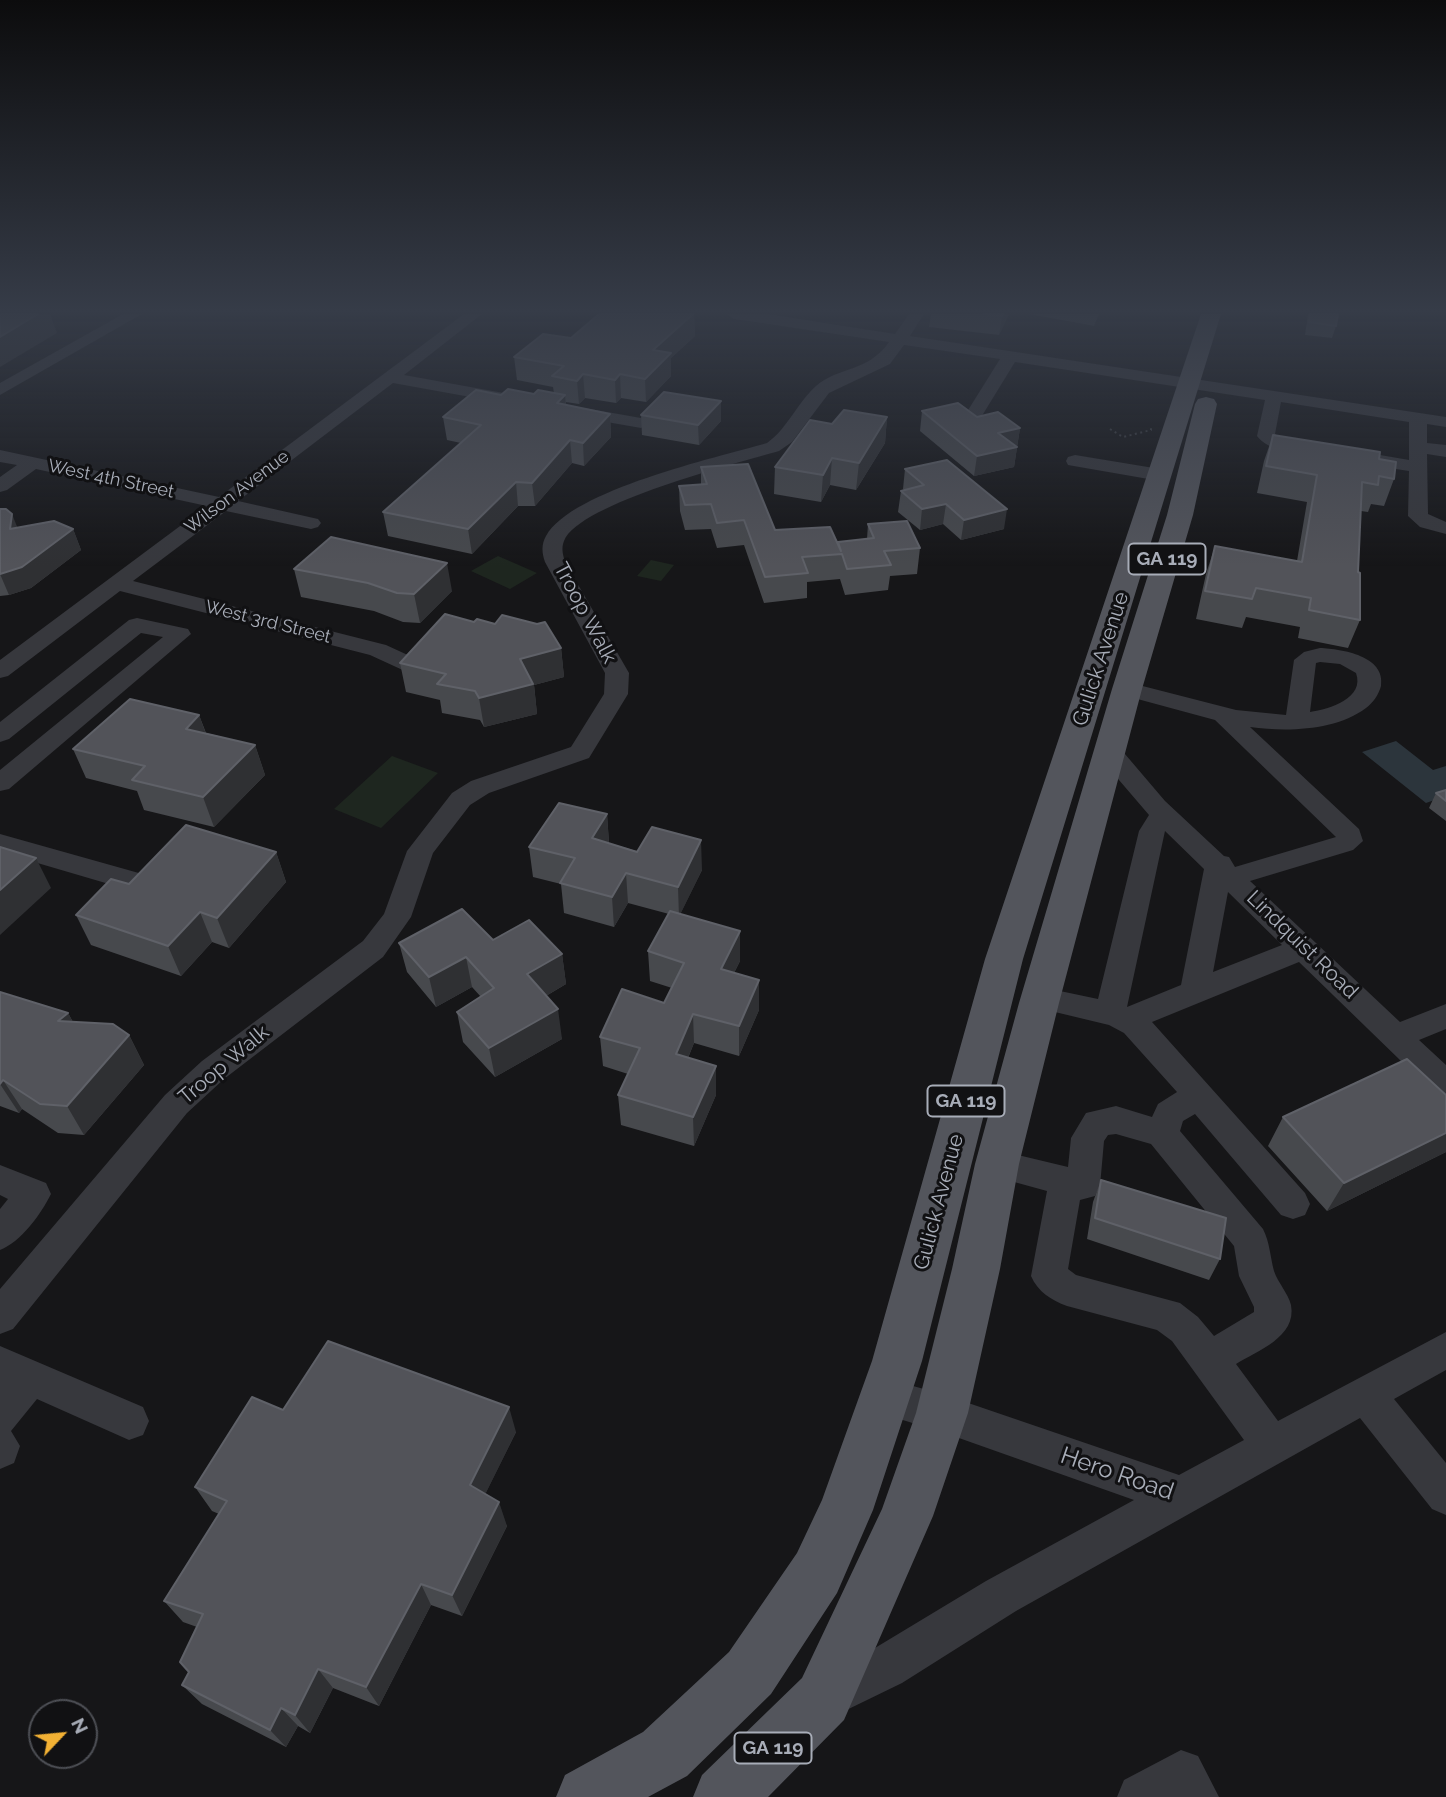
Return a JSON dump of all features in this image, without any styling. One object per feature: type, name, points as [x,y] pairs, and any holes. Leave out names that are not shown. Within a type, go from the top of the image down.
[{"type":"main road","name":"Gulick Avenue","points":[[587,1797],[665,1754],[750,1674],[817,1573],[846,1510],[900,1347],[1006,955],[1160,475],[1194,398]]},
{"type":"main road","name":"Gulick Avenue","points":[[823,1699],[868,1605],[906,1516],[942,1413],[976,1269],[997,1164],[1127,689],[1180,515],[1198,398]]},
{"type":"main road","name":"GA 119","points":[[724,1797],[823,1699]]},
{"type":"street","name":"Wilson Avenue","points":[[0,671],[364,398]]},
{"type":"street","points":[[499,398],[522,402]]},
{"type":"street","name":"Troop Walk","points":[[0,1317],[176,1104],[213,1070],[373,948],[397,917],[420,851],[461,799],[480,787],[580,752],[616,694],[617,673],[555,562],[551,548],[556,534],[585,510],[674,476],[772,447],[786,438],[816,398]]},
{"type":"street","points":[[974,415],[984,398]]},
{"type":"street","points":[[1274,398],[1266,436],[1284,446],[1418,467]]},
{"type":"street","points":[[1286,398],[1446,422]]},
{"type":"street","points":[[562,409],[641,423]]},
{"type":"street","points":[[1418,418],[1418,516],[1427,523],[1446,528]]},
{"type":"street","points":[[1418,447],[1446,451]]},
{"type":"street","name":"West 4th Street","points":[[0,456],[312,523]]},
{"type":"street","points":[[1075,461],[1160,475]]},
{"type":"street","points":[[0,486],[33,463]]},
{"type":"street","name":"West 3rd Street","points":[[118,584],[378,649],[415,667]]},
{"type":"street","points":[[0,734],[137,625],[180,634],[0,783]]},
{"type":"street","points":[[1127,689],[1222,714],[1278,723],[1297,721]]},
{"type":"street","points":[[1195,992],[1226,871],[1350,841],[1350,835],[1222,714]]},
{"type":"street","name":"Lindquist Road","points":[[1110,753],[1160,810],[1446,1085]]},
{"type":"street","name":"Lindquist Road","points":[[1096,802],[1116,797],[1133,799],[1160,810]]},
{"type":"street","points":[[1118,1016],[1152,831],[1160,810]]},
{"type":"street","points":[[0,843],[142,884]]},
{"type":"street","points":[[1118,1016],[1195,992],[1305,948]]},
{"type":"street","points":[[1041,998],[1118,1016],[1154,1043],[1293,1204]]},
{"type":"street","points":[[1396,1037],[1446,1016]]},
{"type":"street","points":[[1162,1134],[1170,1113],[1199,1095]]},
{"type":"street","points":[[997,1164],[1083,1186],[1088,1138],[1098,1123],[1115,1120],[1162,1134],[1251,1240],[1257,1276],[1273,1306],[1270,1322],[1209,1359]]},
{"type":"street","points":[[0,1180],[34,1194],[0,1234]]},
{"type":"street","points":[[1066,1181],[1049,1276],[1067,1289],[1167,1315],[1185,1329],[1273,1447]]},
{"type":"street","name":"Hero Road","points":[[884,1397],[942,1413],[1183,1497],[1446,1350]]},
{"type":"street","points":[[0,1416],[15,1370],[129,1421]]},
{"type":"street","points":[[1366,1395],[1446,1495]]},
{"type":"street","points":[[823,1699],[886,1667],[1001,1595],[1183,1497]]},
{"type":"street","points":[[1141,1797],[1181,1773],[1195,1797]]},
{"type":"path","points":[[1110,429],[1123,437],[1151,430],[1154,420]]},
{"type":"shaded area","points":[[498,556],[537,573],[510,589],[471,571]]},
{"type":"shaded area","points":[[651,560],[674,565],[661,581],[637,576]]},
{"type":"shaded area","points":[[1396,741],[1433,770],[1446,766],[1446,796],[1426,803],[1362,752]]},
{"type":"shaded area","points":[[392,756],[438,773],[381,828],[334,809]]},
{"type":"building","points":[[466,398],[562,398],[557,403],[610,414],[583,443],[570,440],[532,483],[516,482],[468,529],[383,512],[481,425],[443,417]]},
{"type":"building","points":[[658,398],[701,398],[721,401],[698,425],[641,415]]},
{"type":"building","points":[[958,403],[977,417],[998,412],[1020,428],[998,433],[1017,447],[977,456],[922,411]]},
{"type":"building","points":[[844,410],[887,417],[859,463],[832,458],[823,475],[775,467],[810,420],[832,424]]},
{"type":"building","points":[[1273,435],[1380,452],[1379,459],[1396,462],[1394,479],[1379,476],[1378,485],[1362,482],[1358,572],[1360,620],[1309,610],[1311,598],[1256,588],[1252,599],[1205,591],[1215,546],[1302,562],[1317,475],[1266,466]]},
{"type":"building","points":[[947,460],[1007,509],[964,520],[946,504],[922,509],[901,491],[924,485],[905,469]]},
{"type":"building","points":[[748,464],[775,530],[830,527],[841,551],[838,542],[874,538],[868,524],[907,521],[920,548],[884,551],[891,565],[847,569],[842,554],[802,557],[808,573],[765,577],[744,520],[717,523],[711,504],[685,505],[679,486],[707,484],[701,467]]},
{"type":"building","points":[[0,509],[6,509],[12,514],[10,529],[54,521],[73,529],[22,567],[0,574]]},
{"type":"building","points":[[331,537],[447,563],[414,594],[397,593],[368,583],[294,569]]},
{"type":"building","points":[[445,614],[474,622],[477,619],[495,624],[502,615],[537,624],[545,622],[561,648],[520,659],[533,684],[479,698],[475,691],[437,684],[446,674],[400,663]]},
{"type":"building","points":[[130,699],[199,715],[186,729],[255,745],[203,797],[132,780],[145,766],[73,749]]},
{"type":"building","points":[[1446,790],[1446,801],[1436,793]]},
{"type":"building","points":[[559,803],[607,814],[592,838],[637,852],[652,827],[701,840],[678,887],[626,873],[612,897],[560,883],[575,858],[529,847]]},
{"type":"building","points":[[186,825],[276,852],[217,918],[200,912],[168,946],[76,915],[111,879],[129,884]]},
{"type":"building","points":[[0,847],[36,858],[0,890]]},
{"type":"building","points":[[462,909],[493,940],[529,920],[562,954],[527,974],[558,1009],[489,1048],[457,1012],[494,988],[466,957],[429,977],[399,943]]},
{"type":"building","points":[[670,911],[740,931],[721,969],[759,980],[739,1026],[693,1014],[676,1054],[716,1066],[693,1117],[618,1095],[640,1048],[600,1037],[622,989],[664,1003],[684,963],[648,951]]},
{"type":"building","points":[[0,992],[68,1013],[58,1021],[113,1024],[129,1035],[67,1106],[40,1104],[3,1080],[0,1084]]},
{"type":"building","points":[[1407,1059],[1446,1095],[1446,1133],[1344,1183],[1283,1117]]},
{"type":"building","points":[[1101,1180],[1226,1218],[1220,1259],[1095,1218]]},
{"type":"building","points":[[328,1341],[509,1407],[470,1485],[499,1502],[452,1595],[421,1584],[366,1687],[318,1669],[295,1715],[281,1708],[270,1730],[182,1685],[189,1672],[180,1662],[203,1614],[164,1601],[227,1501],[195,1487],[252,1397],[283,1410]]}]
